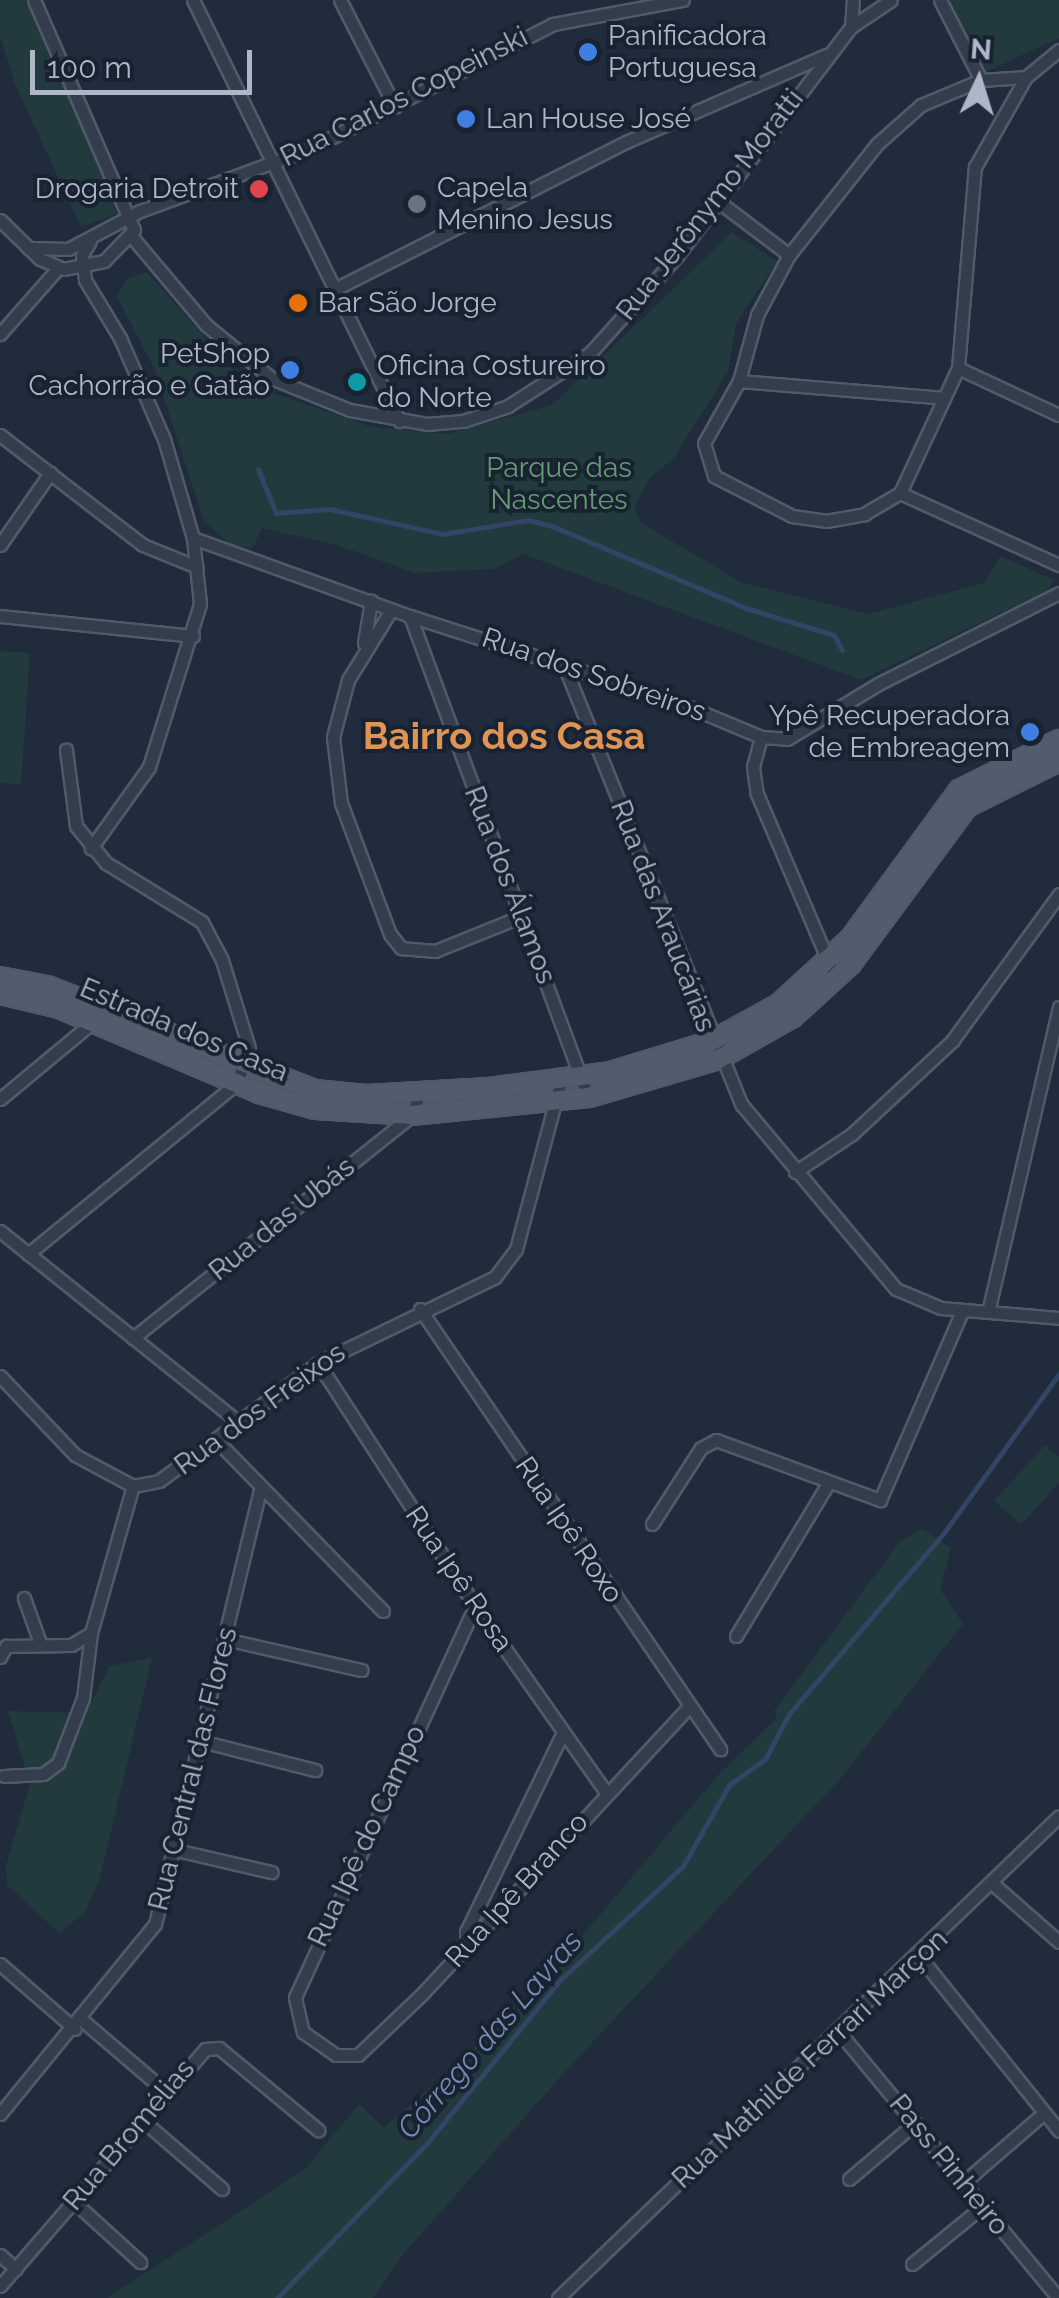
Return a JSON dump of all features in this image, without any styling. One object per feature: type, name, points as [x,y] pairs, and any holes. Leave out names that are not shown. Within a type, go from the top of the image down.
[{"type":"main road","name":"Estrada dos Casa","points":[[0,977],[47,986],[99,1015],[303,1107],[412,1115],[588,1097],[715,1050],[831,971],[882,897],[944,820],[959,790],[1059,740]]},
{"type":"main road","name":"Estrada dos Casa","points":[[944,820],[988,794],[1059,761]]},
{"type":"main road","name":"Estrada dos Casa","points":[[0,994],[99,1015]]},
{"type":"main road","name":"Estrada dos Casa","points":[[241,1076],[316,1090],[420,1092],[584,1077],[715,1050]]},
{"type":"street","points":[[0,220],[28,248],[58,268],[82,269],[98,264],[132,237],[131,214],[34,0]]},
{"type":"street","points":[[193,0],[399,421]]},
{"type":"street","points":[[340,0],[394,107]]},
{"type":"street","name":"Rua Carlos Copeinski","points":[[28,248],[59,250],[94,238],[131,214],[274,162],[394,107],[553,24],[683,0]]},
{"type":"street","points":[[850,27],[853,0]]},
{"type":"street","name":"Rua Jerônymo Moratti","points":[[132,237],[235,353],[308,396],[399,421],[463,421],[551,382],[590,353],[718,202],[850,27],[891,0]]},
{"type":"street","points":[[940,0],[981,80]]},
{"type":"street","points":[[1026,76],[981,80],[941,93],[896,124],[788,255],[745,346],[739,381],[704,443],[714,476],[792,516],[826,521],[864,514],[900,493],[958,368],[969,190],[986,139],[1026,76],[1059,50]]},
{"type":"street","points":[[334,290],[644,133],[828,54]]},
{"type":"street","points":[[718,202],[788,255]]},
{"type":"street","points":[[91,848],[149,768],[200,604],[193,538],[154,413],[82,269],[84,250],[94,238]]},
{"type":"street","points":[[96,296],[98,264]]},
{"type":"street","points":[[0,334],[58,268]]},
{"type":"street","points":[[958,368],[1059,415]]},
{"type":"street","points":[[739,381],[944,398]]},
{"type":"street","points":[[0,435],[144,545],[196,566]]},
{"type":"street","points":[[0,545],[50,473]]},
{"type":"street","points":[[900,493],[1059,565]]},
{"type":"street","name":"Rua dos Sobreiros","points":[[193,538],[391,610],[563,663],[761,737]]},
{"type":"street","points":[[831,971],[756,794],[753,768],[761,737],[794,738],[878,684],[1059,592]]},
{"type":"street","points":[[371,601],[364,647],[337,714],[335,782],[390,934],[401,948],[436,951],[522,916]]},
{"type":"street","points":[[364,647],[391,610]]},
{"type":"street","points":[[0,616],[193,636]]},
{"type":"street","name":"Rua dos Álamos","points":[[410,616],[584,1077],[588,1097]]},
{"type":"street","name":"Rua das Araucárias","points":[[563,663],[715,1050]]},
{"type":"street","points":[[28,1254],[241,1076],[244,1022],[202,922],[91,848],[70,805],[66,750]]},
{"type":"street","points":[[796,1172],[852,1134],[952,1042],[1058,897]]},
{"type":"street","points":[[989,1308],[1059,1007]]},
{"type":"street","points":[[0,1099],[99,1015]]},
{"type":"street","points":[[715,1050],[742,1105],[896,1289],[962,1311],[989,1308],[1059,1318]]},
{"type":"street","points":[[559,1102],[561,1080]]},
{"type":"street","points":[[412,1115],[420,1092]]},
{"type":"street","name":"Rua dos Freixos","points":[[133,1486],[159,1482],[318,1364],[420,1309],[496,1277],[516,1248],[559,1102]]},
{"type":"street","name":"Rua das Ubás","points":[[133,1338],[412,1115]]},
{"type":"street","points":[[0,1231],[238,1422]]},
{"type":"street","name":"Rua Ipê Roxo","points":[[420,1309],[720,1749]]},
{"type":"street","points":[[652,1524],[710,1440],[871,1501],[884,1496],[962,1311]]},
{"type":"street","name":"Rua Ipê Rosa","points":[[318,1364],[475,1606],[605,1792]]},
{"type":"street","points":[[0,1376],[75,1455],[133,1486],[91,1633],[82,1698],[58,1763],[43,1774],[4,1776]]},
{"type":"street","points":[[216,1440],[260,1490],[383,1611]]},
{"type":"street","points":[[736,1636],[827,1485]]},
{"type":"street","name":"Rua Central das Flores","points":[[1,2111],[78,2024],[155,1924],[176,1850],[260,1490]]},
{"type":"street","points":[[24,1598],[40,1643]]},
{"type":"street","name":"Rua Ipê do Campo","points":[[336,2056],[303,2032],[296,1998],[475,1606]]},
{"type":"street","points":[[0,1657],[6,1646],[79,1644],[91,1633]]},
{"type":"street","points":[[225,1639],[362,1670]]},
{"type":"street","name":"Rua Ipê Branco","points":[[336,2056],[358,2055],[368,2046],[466,1948],[605,1792],[689,1707]]},
{"type":"street","points":[[466,1948],[466,1932],[562,1732]]},
{"type":"street","points":[[201,1741],[315,1770]]},
{"type":"street","name":"Rua Mathilde Ferrari Marçon","points":[[558,2298],[919,1956],[1059,1816]]},
{"type":"street","points":[[176,1850],[271,1872]]},
{"type":"street","points":[[993,1884],[1059,1942]]},
{"type":"street","points":[[919,1956],[1059,2131]]},
{"type":"street","points":[[0,1964],[165,2091]]},
{"type":"street","name":"Pass Pinheiro","points":[[839,2032],[964,2182],[1050,2295]]},
{"type":"street","name":"Rua Bromélias","points":[[0,2286],[198,2053],[220,2048],[318,2130]]},
{"type":"street","points":[[964,2182],[1044,2113]]},
{"type":"street","points":[[141,2119],[222,2189]]},
{"type":"street","points":[[849,2179],[915,2122]]},
{"type":"street","points":[[72,2201],[140,2262]]},
{"type":"street","points":[[912,2264],[983,2206]]},
{"type":"street","points":[[0,2255],[16,2269]]},
{"type":"green space","points":[[0,0],[27,0],[51,45],[117,214],[81,227],[15,84],[0,36]]},
{"type":"green space","points":[[949,0],[1059,0],[1059,38],[986,72]]},
{"type":"green space","name":"Parque das Nascentes","points":[[732,232],[777,261],[736,324],[728,372],[673,459],[650,478],[634,506],[641,523],[741,582],[868,614],[984,583],[1000,556],[1054,580],[1048,590],[861,680],[523,554],[493,569],[415,573],[337,545],[262,528],[252,549],[228,543],[204,521],[154,368],[117,297],[126,279],[147,272],[237,374],[268,391],[372,427],[447,434],[552,405]]},
{"type":"green space","points":[[0,651],[30,653],[21,785],[0,783]]},
{"type":"green space","points":[[1045,1445],[1059,1457],[1059,1483],[1021,1525],[994,1501]]},
{"type":"green space","points":[[923,1529],[951,1548],[940,1589],[963,1624],[840,1779],[572,2064],[405,2252],[373,2298],[107,2298],[305,2169],[359,2104],[384,2128],[529,1999],[718,1775],[777,1718],[774,1711],[901,1540]]},
{"type":"green space","points":[[152,1658],[100,1878],[85,1912],[59,1933],[7,1885],[6,1865],[30,1784],[8,1711],[86,1713],[109,1666]]},
{"type":"waterway","points":[[258,469],[276,513],[330,509],[443,534],[528,520],[552,526],[746,608],[834,635],[842,650]]},
{"type":"waterway","name":"Córrego das Lavras","points":[[277,2298],[428,2142],[560,1980],[683,1866],[729,1785],[765,1759],[789,1714],[943,1534],[1059,1374]]},
{"type":"place","name":"Panificadora Portuguesa","points":[[588,52]]},
{"type":"place","name":"Lan House José","points":[[466,119]]},
{"type":"place","name":"Drogaria Detroit","points":[[259,189]]},
{"type":"place","name":"Capela Menino Jesus","points":[[417,204]]},
{"type":"place","name":"Bar São Jorge","points":[[298,303]]},
{"type":"place","name":"PetShop Cachorrão e Gatão","points":[[290,370]]},
{"type":"place","name":"Oficina Costureiro do Norte","points":[[357,382]]},
{"type":"place","name":"Ypê Recuperadora de Embreagem","points":[[1030,732]]},
{"type":"district","name":"Bairro dos Casa","points":[[504,736]]}]
